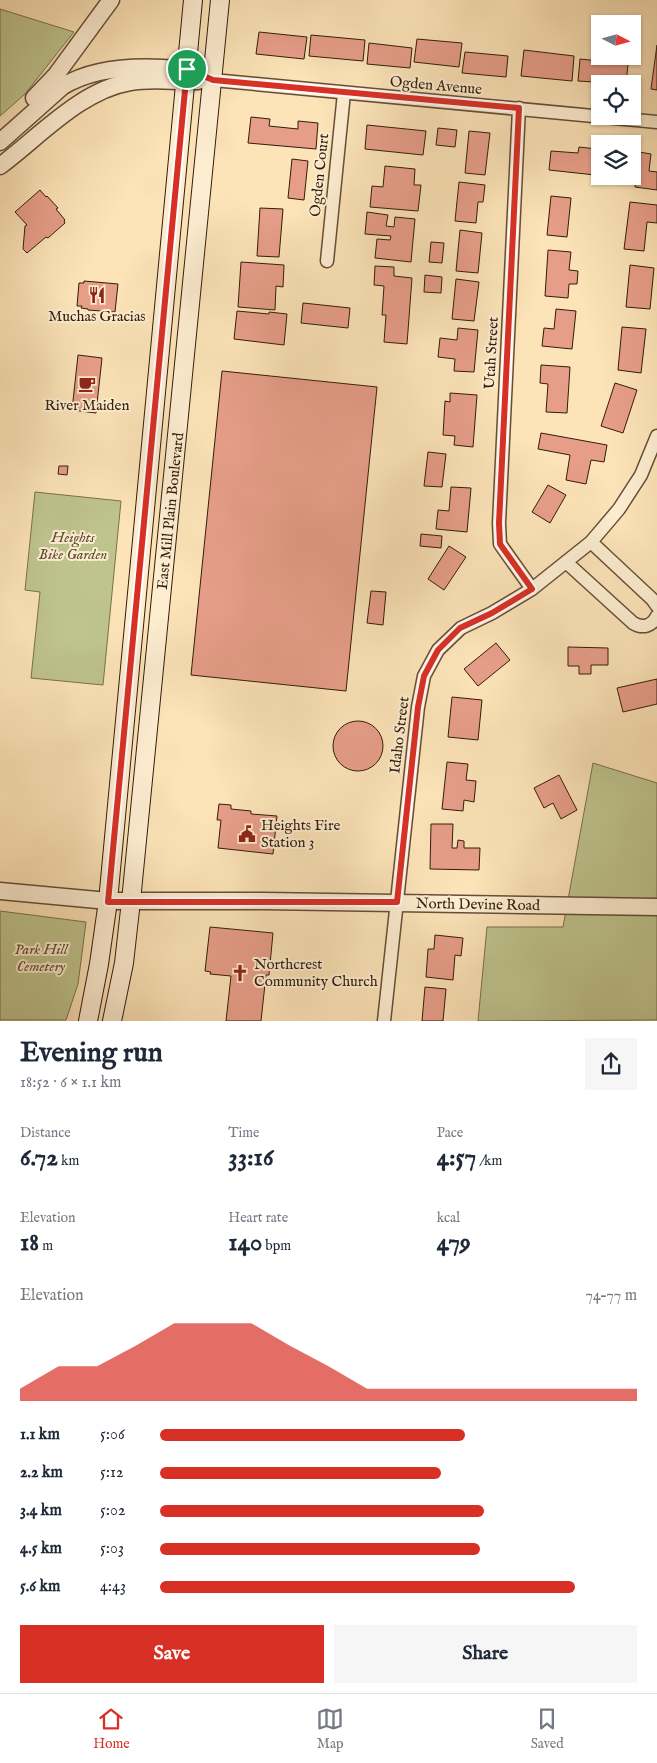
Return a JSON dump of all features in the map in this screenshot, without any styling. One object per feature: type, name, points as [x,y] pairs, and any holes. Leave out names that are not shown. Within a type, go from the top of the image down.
[{"type":"main road","name":"East Mill Plain Boulevard","points":[[88,1020],[108,902],[193,0]]},
{"type":"main road","name":"East Mill Plain Boulevard","points":[[112,1020],[124,963],[132,901],[220,0]]},
{"type":"main road","points":[[149,459],[161,465],[154,553],[162,583]]},
{"type":"main road","points":[[136,607],[145,613],[147,621],[138,722],[146,749]]},
{"type":"street","points":[[0,130],[56,75],[111,0]]},
{"type":"street","points":[[0,142],[52,95],[73,80],[99,72],[154,67],[186,76],[213,80]]},
{"type":"street","points":[[0,166],[82,100],[103,89],[140,80],[186,76]]},
{"type":"street","name":"Ogden Avenue","points":[[213,80],[657,122]]},
{"type":"street","name":"Ogden Court","points":[[327,261],[344,93]]},
{"type":"street","name":"Utah Street","points":[[519,108],[499,523],[500,544],[532,589]]},
{"type":"street","name":"Idaho Street","points":[[384,1020],[418,707],[424,676],[438,650],[460,628],[492,613],[532,589],[591,542],[619,509],[642,475],[657,436]]},
{"type":"street","points":[[591,542],[652,599],[657,606]]},
{"type":"street","points":[[566,562],[633,624],[642,627],[647,626],[655,621],[657,616]]},
{"type":"street","name":"North Devine Road","points":[[0,891],[108,902],[397,902],[657,907]]},
{"type":"green space","points":[[0,9],[74,32],[25,94],[0,116]]},
{"type":"green space","name":"Heights Bike Garden","points":[[35,492],[121,501],[103,685],[31,678],[40,592],[25,590]]},
{"type":"green space","points":[[593,763],[657,783],[657,1020],[478,1021],[487,927],[563,927]]},
{"type":"green space","name":"Park Hill Cemetery","points":[[0,911],[86,922],[78,984],[66,1020],[0,1020]]},
{"type":"building","points":[[259,32],[307,37],[304,59],[256,54]]},
{"type":"building","points":[[311,35],[365,40],[363,61],[309,56]]},
{"type":"building","points":[[417,39],[462,43],[459,67],[414,62]]},
{"type":"building","points":[[369,43],[412,48],[410,68],[367,64]]},
{"type":"building","points":[[657,45],[657,90],[651,89]]},
{"type":"building","points":[[524,50],[574,56],[572,81],[521,76]]},
{"type":"building","points":[[465,52],[508,56],[506,77],[462,73]]},
{"type":"building","points":[[580,59],[591,60],[591,65],[628,65],[627,75],[591,75],[591,82],[578,81]]},
{"type":"building","points":[[251,117],[270,119],[269,126],[298,129],[298,121],[318,123],[316,149],[248,143]]},
{"type":"building","points":[[367,125],[426,131],[423,155],[365,149]]},
{"type":"building","points":[[438,128],[457,130],[455,147],[436,145]]},
{"type":"building","points":[[469,131],[490,133],[485,175],[465,173]]},
{"type":"building","points":[[579,147],[591,148],[591,175],[549,170],[551,151],[578,153]]},
{"type":"building","points":[[641,152],[651,154],[649,171],[657,172],[657,190],[635,187],[635,185],[641,185]]},
{"type":"building","points":[[292,159],[308,161],[304,200],[288,198]]},
{"type":"building","points":[[385,166],[415,169],[414,185],[421,185],[418,211],[370,207],[372,186],[383,187]]},
{"type":"building","points":[[459,182],[485,185],[483,202],[478,202],[476,223],[455,221]]},
{"type":"building","points":[[40,190],[58,208],[56,209],[65,220],[65,223],[27,253],[23,249],[25,226],[27,225],[15,212]]},
{"type":"building","points":[[551,196],[571,198],[567,237],[547,235]]},
{"type":"building","points":[[630,202],[657,205],[657,223],[647,222],[644,251],[624,249]]},
{"type":"building","points":[[260,208],[283,209],[279,257],[257,256]]},
{"type":"building","points":[[367,212],[388,215],[386,226],[394,227],[395,217],[415,219],[411,262],[375,258],[377,239],[390,240],[391,236],[365,234]]},
{"type":"building","points":[[460,230],[482,233],[478,273],[456,271]]},
{"type":"building","points":[[431,242],[444,243],[442,263],[429,262]]},
{"type":"building","points":[[548,250],[571,252],[569,270],[578,271],[577,284],[569,284],[568,298],[545,296]]},
{"type":"building","points":[[241,262],[284,265],[283,287],[276,286],[275,310],[238,307]]},
{"type":"building","points":[[630,265],[654,268],[650,309],[626,307]]},
{"type":"building","points":[[375,266],[394,267],[394,276],[412,278],[407,344],[384,342],[386,315],[382,315],[384,286],[374,285]]},
{"type":"building","points":[[425,275],[442,277],[441,293],[424,292]]},
{"type":"building","points":[[456,279],[479,282],[474,321],[452,319]]},
{"type":"building","name":"Muchas Gracias","points":[[84,281],[118,284],[115,312],[88,310],[81,308],[82,306],[77,306],[79,283],[84,283]]},
{"type":"building","points":[[303,303],[350,308],[348,328],[301,323]]},
{"type":"building","points":[[556,309],[576,311],[572,349],[542,346],[544,328],[554,329]]},
{"type":"building","points":[[237,311],[287,314],[284,345],[234,339]]},
{"type":"building","points":[[622,327],[646,329],[641,373],[618,370]]},
{"type":"building","points":[[458,328],[478,330],[474,372],[454,371],[455,359],[438,357],[440,338],[457,340]]},
{"type":"building","name":"River Maiden","points":[[78,355],[102,358],[96,413],[72,410]]},
{"type":"building","points":[[541,365],[570,367],[567,413],[546,412],[548,384],[540,383]]},
{"type":"building","points":[[222,371],[377,387],[346,691],[191,675]]},
{"type":"building","points":[[615,383],[637,390],[623,433],[601,426]]},
{"type":"building","points":[[450,393],[477,395],[473,447],[454,445],[455,436],[443,435],[445,401],[450,402]]},
{"type":"building","points":[[541,433],[607,445],[604,462],[591,460],[586,484],[566,480],[570,455],[538,449]]},
{"type":"building","points":[[428,452],[446,454],[442,487],[424,486]]},
{"type":"building","points":[[59,466],[68,466],[67,475],[58,474]]},
{"type":"building","points":[[548,485],[566,495],[550,523],[532,512]]},
{"type":"building","points":[[451,487],[471,488],[467,532],[436,529],[438,510],[449,511]]},
{"type":"building","points":[[421,534],[442,536],[441,548],[420,546]]},
{"type":"building","points":[[449,546],[466,557],[444,590],[428,579]]},
{"type":"building","points":[[371,591],[386,592],[383,625],[367,623]]},
{"type":"building","points":[[496,643],[510,660],[478,686],[464,669]]},
{"type":"building","points":[[568,647],[608,648],[608,665],[591,665],[591,674],[579,674],[579,666],[568,666]]},
{"type":"building","points":[[657,679],[657,704],[623,712],[617,688]]},
{"type":"building","points":[[452,697],[482,700],[478,740],[448,737]]},
{"type":"building","points":[[353,721],[363,721],[376,728],[383,741],[383,751],[376,764],[363,771],[353,771],[344,767],[337,760],[333,751],[333,741],[337,732],[344,725]]},
{"type":"building","points":[[447,762],[468,764],[466,780],[476,781],[474,802],[464,800],[463,811],[442,809]]},
{"type":"building","points":[[559,775],[577,810],[561,819],[553,803],[544,808],[534,788]]},
{"type":"building","name":"Heights Fire Station 3","points":[[219,804],[231,805],[231,809],[251,811],[251,814],[277,816],[273,854],[218,848],[221,820],[217,820]]},
{"type":"building","points":[[431,824],[453,824],[452,848],[457,848],[458,840],[464,841],[464,848],[480,848],[479,870],[430,869]]},
{"type":"building","name":"Northcrest Community Church","points":[[210,927],[273,933],[269,975],[266,975],[261,1021],[226,1021],[231,976],[210,974],[211,972],[205,971]]},
{"type":"building","points":[[435,935],[463,938],[461,956],[455,955],[453,980],[426,977],[428,949],[434,949]]},
{"type":"building","points":[[425,987],[446,989],[443,1021],[422,1021]]},
{"type":"place","name":"Muchas Gracias","points":[[97,295]]},
{"type":"place","name":"River Maiden","points":[[87,384]]},
{"type":"place","name":"Heights Fire Station 3","points":[[247,834]]},
{"type":"place","name":"Northcrest Community Church","points":[[240,973]]},
{"type":"route","points":[[187,69],[213,80],[519,108],[499,523],[500,544],[532,589],[492,613],[460,628],[438,650],[424,676],[418,707],[397,902],[108,902],[187,69]]}]
